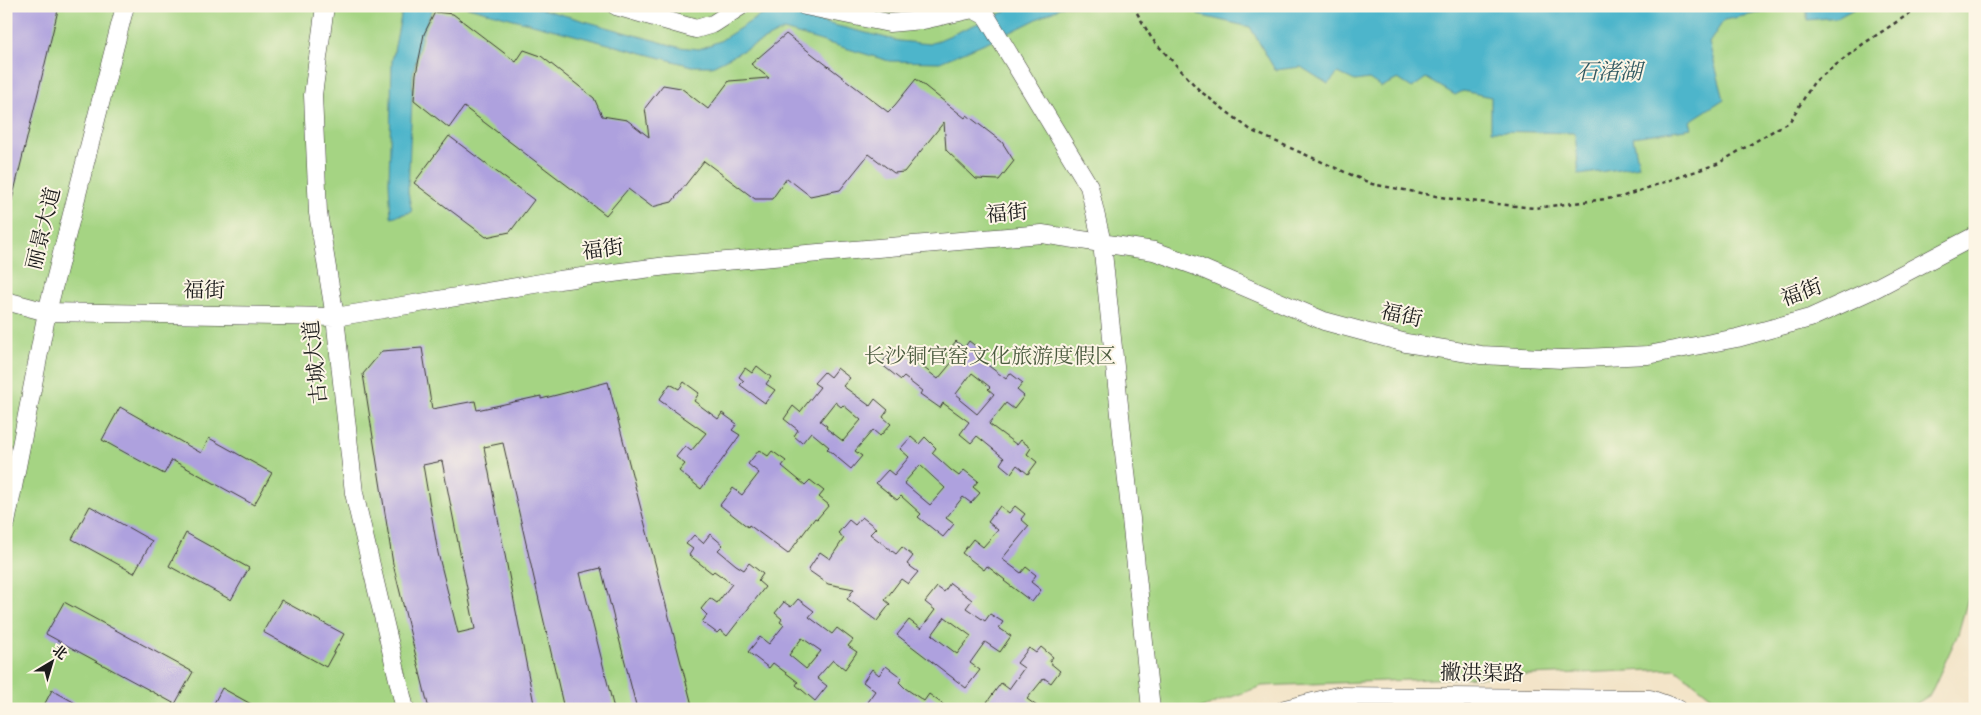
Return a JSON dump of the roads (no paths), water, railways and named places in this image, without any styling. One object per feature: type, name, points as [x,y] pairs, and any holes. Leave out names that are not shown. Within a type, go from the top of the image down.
[{"type":"street","name":"丽景大道","points":[[6,523],[48,312],[125,6]]},
{"type":"street","name":"古城大道","points":[[325,6],[313,95],[318,213],[335,317],[354,493],[405,709]]},
{"type":"street","points":[[616,6],[696,29],[713,24],[740,6]]},
{"type":"street","points":[[805,6],[888,23],[924,20],[973,9],[986,16],[1089,186],[1102,243],[1151,709]]},
{"type":"street","name":"福街","points":[[6,302],[48,312],[335,317],[559,280],[667,266],[1042,234],[1154,251],[1196,266],[1324,321],[1406,343],[1480,355],[1562,359],[1648,355],[1737,338],[1810,318],[1876,288],[1975,236]]},
{"type":"street","name":"撇洪渠路","points":[[1285,709],[1337,696],[1650,699],[1678,709]]},
{"type":"water","points":[[403,6],[434,6],[422,34],[413,74],[408,192],[412,212],[391,217],[389,182],[392,61]]},
{"type":"water","points":[[464,6],[531,6],[678,47],[699,49],[720,41],[759,16],[776,11],[899,41],[930,44],[1018,6],[1063,6],[1013,31],[940,62],[889,61],[784,30],[712,66],[692,66]]},
{"type":"water","name":"石渚湖","points":[[1196,6],[1793,6],[1724,20],[1709,43],[1724,99],[1690,121],[1692,128],[1633,137],[1639,166],[1579,175],[1575,133],[1491,131],[1491,97],[1463,91],[1455,95],[1426,78],[1412,88],[1398,79],[1381,87],[1369,79],[1355,81],[1338,73],[1328,84],[1301,67],[1275,70],[1250,27],[1198,15]]},
{"type":"water","points":[[1807,6],[1859,6],[1839,17],[1807,20]]},
{"type":"park label","name":"长沙铜官窑文化旅游度假区","points":[[990,358]]}]
